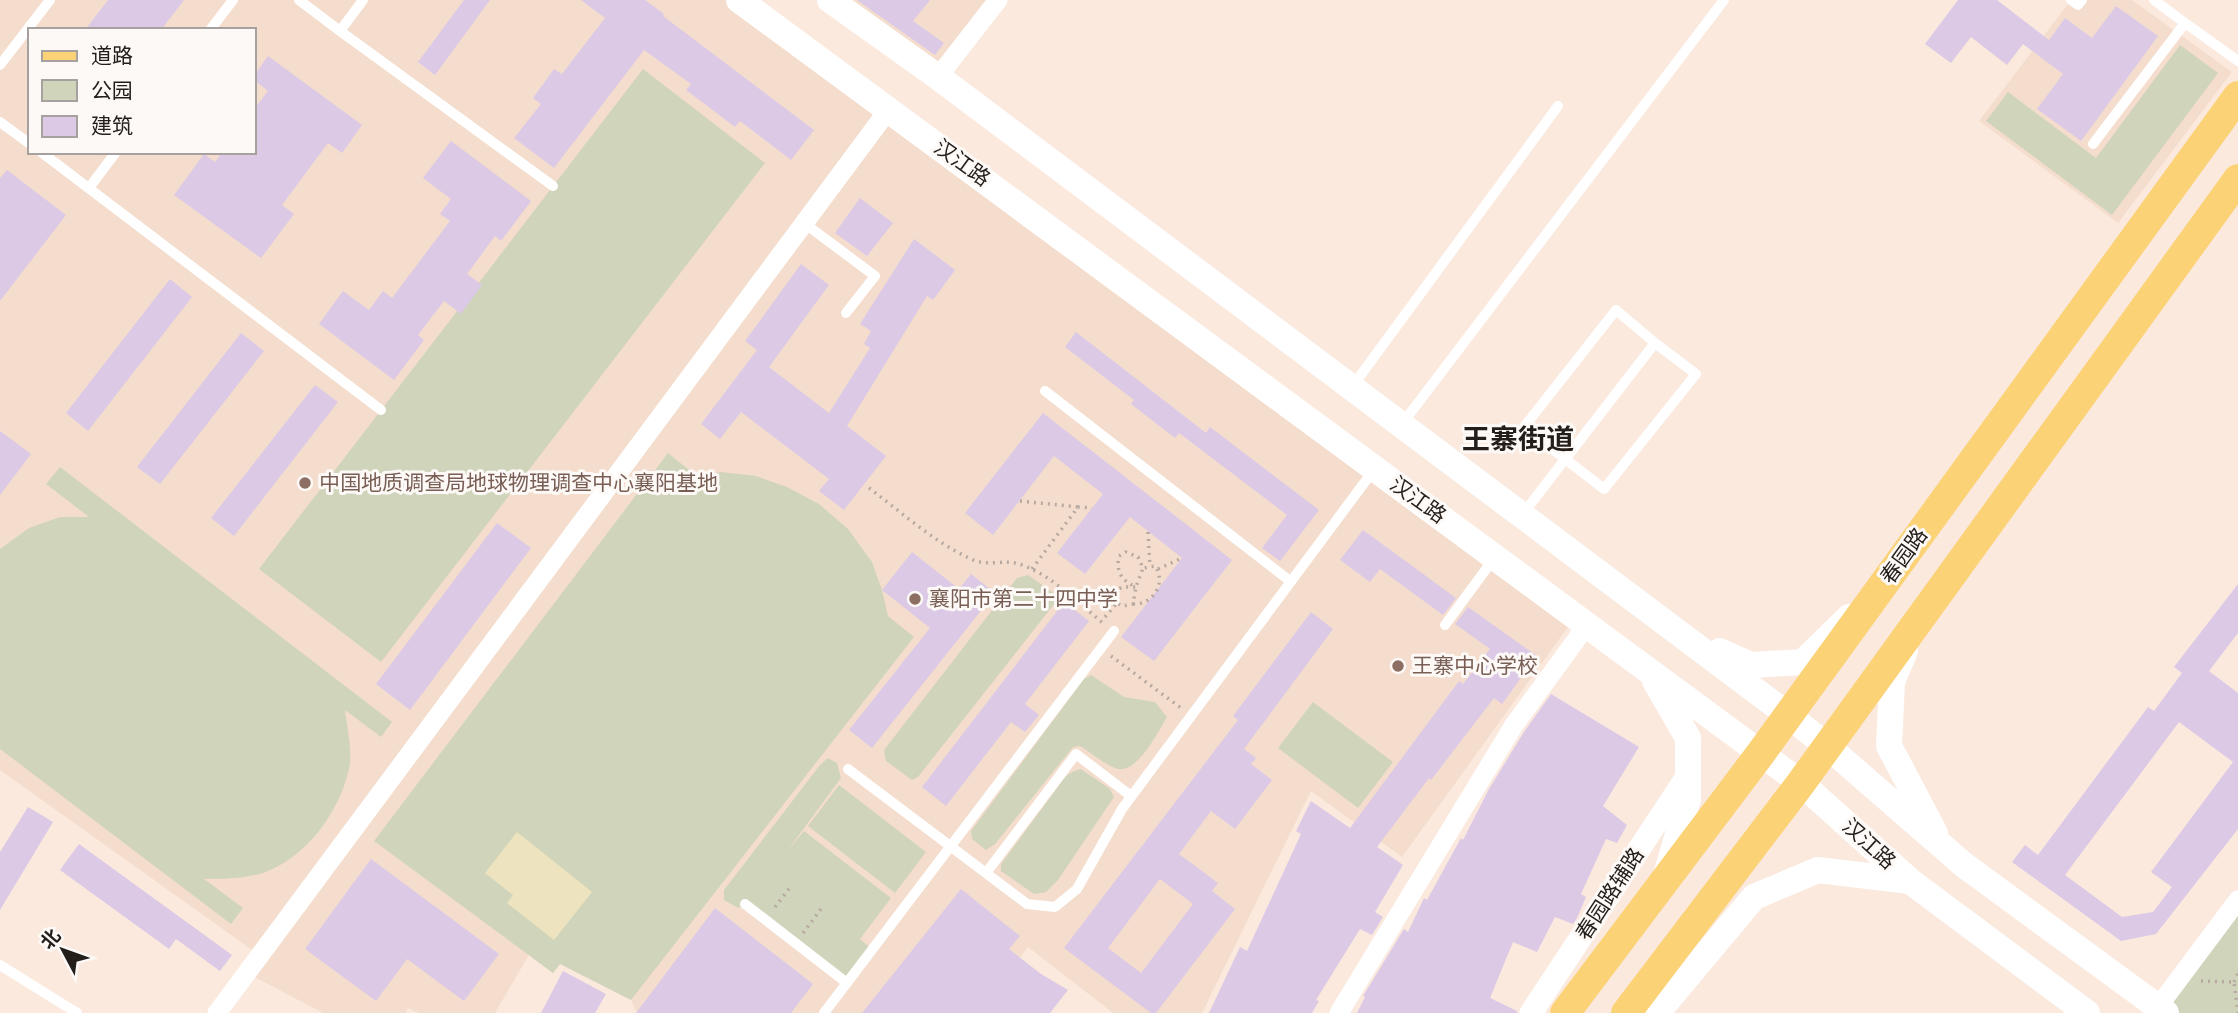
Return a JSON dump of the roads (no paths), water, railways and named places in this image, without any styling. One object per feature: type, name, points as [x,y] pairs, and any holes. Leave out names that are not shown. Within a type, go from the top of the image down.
[{"type":"main road","name":"汉江路","points":[[740,0],[1801,783],[1910,881],[2087,1013]]},
{"type":"main road","points":[[830,0],[937,77],[1788,715],[1828,746],[1942,847],[2162,1010]]},
{"type":"main road","name":"春园路","points":[[1565,1013],[1761,753],[2238,96]]},
{"type":"main road","points":[[1626,1013],[1801,783],[2238,179]]},
{"type":"main road","points":[[1674,630],[1751,665],[1802,662],[1883,584]]},
{"type":"main road","points":[[1916,624],[1892,682],[1889,746],[1942,847]]},
{"type":"main road","points":[[1648,670],[1688,738],[1688,799],[1663,883]]},
{"type":"main road","points":[[1657,1013],[1754,897],[1818,870],[1910,881]]},
{"type":"street","points":[[937,77],[998,0]]},
{"type":"street","points":[[217,1013],[889,109]]},
{"type":"street","points":[[1339,1013],[1514,725],[1587,625]]},
{"type":"street","name":"春园路辅路","points":[[1531,1013],[1688,775]]},
{"type":"street","points":[[2162,1010],[2178,981],[2238,900]]},
{"type":"street","points":[[1666,1013],[1699,962]]},
{"type":"lane","points":[[28,28],[50,0]]},
{"type":"lane","points":[[212,28],[233,0]]},
{"type":"lane","points":[[299,0],[553,186]]},
{"type":"lane","points":[[340,31],[363,0]]},
{"type":"lane","points":[[1401,425],[1724,0]]},
{"type":"lane","points":[[2071,0],[2078,5],[2082,0]]},
{"type":"lane","points":[[2154,0],[2238,61]]},
{"type":"lane","points":[[2093,144],[2185,23]]},
{"type":"lane","points":[[0,65],[28,29]]},
{"type":"lane","points":[[1352,387],[1558,106]]},
{"type":"lane","points":[[0,122],[28,143]]},
{"type":"lane","points":[[44,154],[381,410]]},
{"type":"lane","points":[[89,188],[114,154]]},
{"type":"lane","points":[[804,223],[875,276],[846,313]]},
{"type":"lane","points":[[1616,310],[1655,343],[1696,374],[1604,489],[1524,427],[1616,310]]},
{"type":"lane","points":[[1521,515],[1655,343]]},
{"type":"lane","points":[[1045,391],[1290,582]]},
{"type":"lane","points":[[848,769],[1027,904],[1055,907],[1077,889],[1131,796],[1375,468]]},
{"type":"lane","points":[[1445,625],[1495,556]]},
{"type":"lane","points":[[824,1013],[1114,631]]},
{"type":"lane","points":[[986,873],[1076,754],[1131,796]]},
{"type":"lane","points":[[745,904],[847,984]]},
{"type":"lane","points":[[0,965],[77,1013]]},
{"type":"place","name":"中国地质调查局地球物理调查中心襄阳基地","points":[[305,483]]},
{"type":"place","name":"襄阳市第二十四中学","points":[[915,599]]},
{"type":"place","name":"王寨中心学校","points":[[1398,666]]},
{"type":"district","name":"王寨街道","points":[[1518,439]]}]
